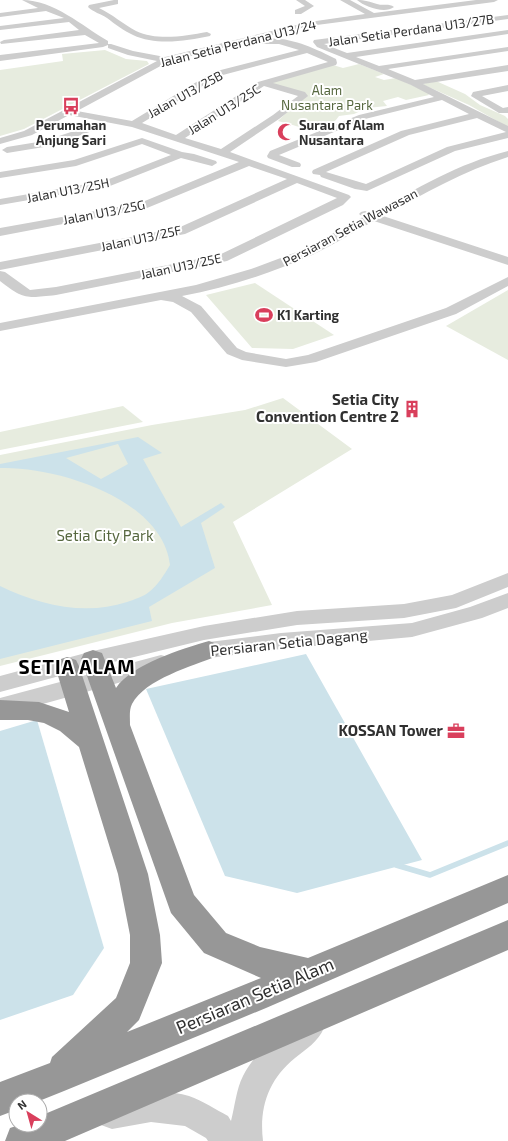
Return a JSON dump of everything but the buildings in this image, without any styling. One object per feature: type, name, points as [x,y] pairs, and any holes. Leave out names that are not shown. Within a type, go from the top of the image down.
[{"type":"highway","points":[[117,727],[119,703],[128,690],[146,676],[209,650]]},
{"type":"highway","points":[[96,670],[182,903],[215,944],[259,962],[308,974],[336,948],[508,875]]},
{"type":"highway","points":[[0,1083],[55,1078],[128,1009],[146,963],[145,935],[133,874],[70,677]]},
{"type":"highway","points":[[0,710],[22,709],[49,713],[71,724],[91,741]]},
{"type":"highway","name":"Persiaran Setia Alam","points":[[0,1099],[55,1078],[308,974],[508,889]]},
{"type":"highway","points":[[23,1141],[508,935]]},
{"type":"street","points":[[26,0],[50,9],[71,20],[86,32],[108,44],[131,53],[156,62],[176,57]]},
{"type":"street","points":[[298,12],[310,6],[300,0]]},
{"type":"street","points":[[344,0],[368,14]]},
{"type":"street","points":[[361,0],[385,10],[447,0]]},
{"type":"street","name":"Jalan Setia Perdana U13/24","points":[[75,111],[156,62],[310,24],[385,10],[494,0]]},
{"type":"street","points":[[115,2],[92,7],[136,34],[145,37]]},
{"type":"street","points":[[340,39],[326,31],[324,27],[503,3]]},
{"type":"street","points":[[0,15],[50,9]]},
{"type":"street","name":"Jalan Setia Perdana U13/27B","points":[[315,43],[508,17]]},
{"type":"street","points":[[0,28],[71,20]]},
{"type":"street","points":[[4,42],[86,32]]},
{"type":"street","points":[[279,32],[315,43],[380,68],[444,97],[508,130]]},
{"type":"street","points":[[348,55],[508,32]]},
{"type":"street","points":[[0,58],[108,44],[145,37],[183,38],[206,34]]},
{"type":"street","points":[[154,76],[173,65],[182,62],[267,41],[281,41],[307,50]]},
{"type":"street","points":[[380,68],[508,49]]},
{"type":"street","name":"Jalan U13/25C","points":[[178,138],[265,83],[333,63],[333,61],[327,58],[307,50]]},
{"type":"street","name":"Jalan U13/25B","points":[[132,119],[146,116],[216,74],[307,50]]},
{"type":"street","points":[[414,83],[508,68]]},
{"type":"street","points":[[222,153],[276,117],[303,96],[296,91],[265,83]]},
{"type":"street","points":[[505,111],[476,96],[476,94],[480,92],[508,88]]},
{"type":"street","points":[[444,97],[362,117],[274,153],[272,156],[359,187],[367,188],[451,149],[508,135]]},
{"type":"street","points":[[0,141],[28,133],[57,118],[75,111],[132,119],[178,138],[297,179]]},
{"type":"street","points":[[310,170],[405,132],[478,114]]},
{"type":"street","points":[[0,151],[46,144],[95,127]]},
{"type":"street","points":[[0,175],[76,163],[142,141],[180,155],[190,156],[231,170]]},
{"type":"street","name":"Persiaran Setia Wawasan","points":[[0,327],[204,288],[273,267],[350,229],[368,213],[439,171],[468,159],[508,147]]},
{"type":"street","name":"Persiaran Setia Wawasan","points":[[0,318],[180,285],[236,270],[293,248],[368,213],[407,197],[462,169],[508,154]]},
{"type":"street","name":"Jalan U13/25H","points":[[0,202],[106,184],[180,155]]},
{"type":"street","name":"Jalan U13/25G","points":[[0,232],[143,206],[249,162]]},
{"type":"street","name":"Jalan U13/25E","points":[[0,275],[21,291],[29,294],[56,291],[222,258],[339,203],[345,197],[297,179]]},
{"type":"street","name":"Jalan U13/25F","points":[[0,266],[181,231],[297,179]]},
{"type":"street","points":[[407,197],[390,212],[415,227],[508,261]]},
{"type":"street","points":[[368,213],[508,254]]},
{"type":"street","points":[[350,229],[375,222],[415,227]]},
{"type":"street","points":[[162,297],[177,299],[196,309],[232,351],[242,356],[286,363],[311,359],[451,311],[508,281]]},
{"type":"street","points":[[196,309],[194,295],[204,288]]},
{"type":"street","name":"Persiaran Setia Dagang","points":[[0,707],[70,677],[96,670],[204,633],[289,619],[404,612],[456,601],[508,580]]},
{"type":"street","name":"Persiaran Setia Dagang","points":[[96,670],[209,650],[281,641],[412,630],[475,613],[508,600]]},
{"type":"street","name":"Persiaran Setia Dagang","points":[[0,684],[70,677]]},
{"type":"street","points":[[248,1141],[246,1124],[254,1086],[277,1054],[335,1008]]},
{"type":"street","points":[[64,1123],[151,1107],[188,1112],[217,1127],[227,1141]]},
{"type":"green space","points":[[105,50],[126,59],[147,61],[149,64],[24,129],[0,136],[0,70],[63,61],[62,54]]},
{"type":"green space","name":"Alam Nusantara Park","points":[[359,64],[384,74],[375,77],[384,80],[396,78],[427,92],[429,95],[406,100],[398,97],[383,101],[387,106],[367,108],[354,114],[339,116],[333,123],[318,129],[303,128],[278,121],[306,93],[272,85],[272,82],[333,65],[343,68]]},
{"type":"green space","points":[[436,81],[465,94],[480,105],[505,116],[508,119],[508,127],[469,105],[422,84]]},
{"type":"green space","name":"K1 Karting","points":[[255,283],[334,335],[293,349],[252,348],[206,295]]},
{"type":"green space","points":[[508,290],[508,360],[446,326]]},
{"type":"green space","name":"Setia City Park","points":[[283,398],[352,449],[233,522],[272,605],[172,623],[0,666],[0,455],[152,425],[245,410]]},
{"type":"green space","points":[[123,406],[143,422],[0,450],[0,432]]},
{"type":"water","points":[[138,437],[162,453],[143,459],[181,527],[221,503],[225,507],[201,523],[215,568],[149,607],[152,621],[0,659],[0,586],[15,593],[46,603],[79,608],[95,608],[127,602],[147,594],[158,583],[170,565],[163,542],[148,522],[128,505],[103,491],[77,480],[49,473],[23,469],[0,468],[0,464]],"holes":[[[118,444],[128,464],[101,479],[66,458]]]},
{"type":"water","points":[[306,654],[422,860],[297,893],[225,876],[146,689]]},
{"type":"water","points":[[37,720],[104,948],[73,995],[0,1020],[0,731]]},
{"type":"waterway","points":[[396,865],[430,875],[508,843]]},
{"type":"place","name":"Perumahan Anjung Sari","points":[[71,106]]},
{"type":"place","name":"Surau of Alam Nusantara","points":[[286,132]]},
{"type":"place","name":"K1 Karting","points":[[264,315]]},
{"type":"place","name":"Setia City Convention Centre 2","points":[[412,409]]},
{"type":"place","name":"KOSSAN Tower","points":[[456,731]]},
{"type":"district","name":"SETIA ALAM","points":[[77,667]]}]
